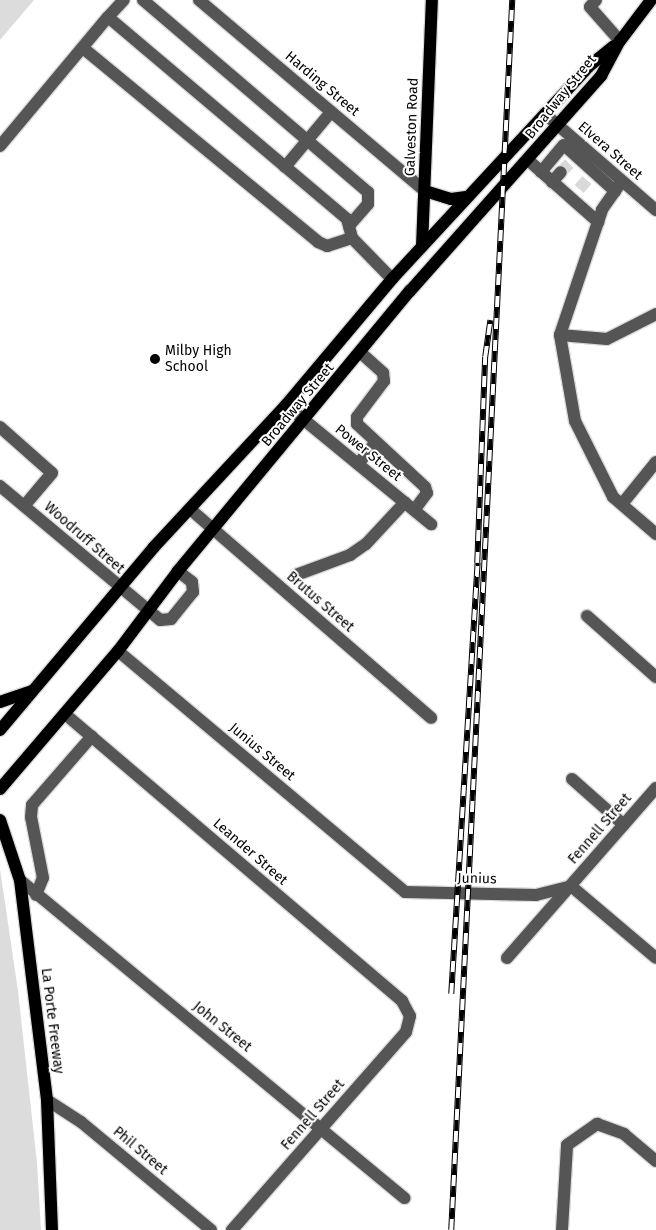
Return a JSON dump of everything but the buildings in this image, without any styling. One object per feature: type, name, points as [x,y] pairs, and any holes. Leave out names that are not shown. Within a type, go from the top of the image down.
[{"type":"main road","name":"Galveston Road","points":[[422,246],[425,219],[432,0]]},
{"type":"main road","name":"Broadway Street","points":[[0,730],[119,588],[286,405],[392,279],[588,67],[620,41],[652,4]]},
{"type":"main road","name":"Broadway Street","points":[[0,789],[118,651],[148,614],[178,571],[452,242],[528,160],[601,76],[620,41]]},
{"type":"main road","points":[[425,191],[450,200],[466,197]]},
{"type":"main road","points":[[425,219],[452,242]]},
{"type":"main road","points":[[0,702],[34,690]]},
{"type":"main road","name":"La Porte Freeway","points":[[0,820],[20,880],[47,1100],[52,1230]]},
{"type":"street","points":[[0,146],[124,0]]},
{"type":"street","points":[[83,48],[318,242],[328,246],[350,232],[368,204],[368,192],[143,0]]},
{"type":"street","name":"Harding Street","points":[[199,0],[425,191]]},
{"type":"street","points":[[592,2],[620,41]]},
{"type":"street","points":[[108,18],[347,219],[350,232],[392,279]]},
{"type":"street","points":[[285,167],[331,112]]},
{"type":"street","name":"Elvera Street","points":[[545,114],[558,126],[572,159],[656,210]]},
{"type":"street","points":[[541,172],[564,145],[572,159],[598,222]]},
{"type":"street","points":[[552,182],[572,159]]},
{"type":"street","points":[[528,160],[552,182],[618,186],[598,222],[560,335],[575,421],[614,497],[656,534]]},
{"type":"street","points":[[560,335],[607,339],[656,314]]},
{"type":"street","points":[[296,575],[307,568],[350,556],[427,489],[359,427],[357,417],[382,385],[384,376],[361,353]]},
{"type":"street","name":"Power Street","points":[[286,405],[431,524]]},
{"type":"street","points":[[0,427],[52,473],[24,506]]},
{"type":"street","points":[[358,464],[376,442]]},
{"type":"street","points":[[622,504],[656,462]]},
{"type":"street","name":"Woodruff Street","points":[[0,486],[148,614]]},
{"type":"street","name":"Brutus Street","points":[[190,510],[431,718]]},
{"type":"street","points":[[148,614],[160,620],[171,619],[193,592],[192,582],[178,571]]},
{"type":"street","points":[[587,616],[656,677]]},
{"type":"street","name":"Junius Street","points":[[118,651],[387,877]]},
{"type":"street","name":"Leander Street","points":[[65,714],[402,1002],[410,1016]]},
{"type":"street","points":[[36,894],[43,878],[30,817],[32,805],[92,736]]},
{"type":"street","points":[[572,779],[624,825]]},
{"type":"street","name":"Fennell Street","points":[[507,958],[656,788]]},
{"type":"street","name":"Junius","points":[[387,877],[406,892],[536,895],[571,886]]},
{"type":"street","name":"John Street","points":[[20,880],[322,1128],[404,1198]]},
{"type":"street","points":[[571,886],[656,958]]},
{"type":"street","name":"Fennell Street","points":[[232,1230],[406,1032],[410,1016]]},
{"type":"street","name":"Phil Street","points":[[47,1100],[81,1122],[211,1230]]},
{"type":"street","points":[[562,1230],[567,1145],[597,1124],[624,1134],[656,1161]]},
{"type":"shaded area","points":[[0,0],[34,0],[0,40]]},
{"type":"shaded area","points":[[0,869],[18,991],[37,1163],[41,1230],[0,1230]]},
{"type":"tunnel","points":[[561,172],[570,163]]},
{"type":"tunnel","points":[[579,189],[587,180]]},
{"type":"railway","points":[[451,1230],[512,0]]},
{"type":"railway","points":[[451,994],[477,563],[485,357],[490,320]]},
{"type":"place","name":"Milby High School","points":[[155,359]]}]
